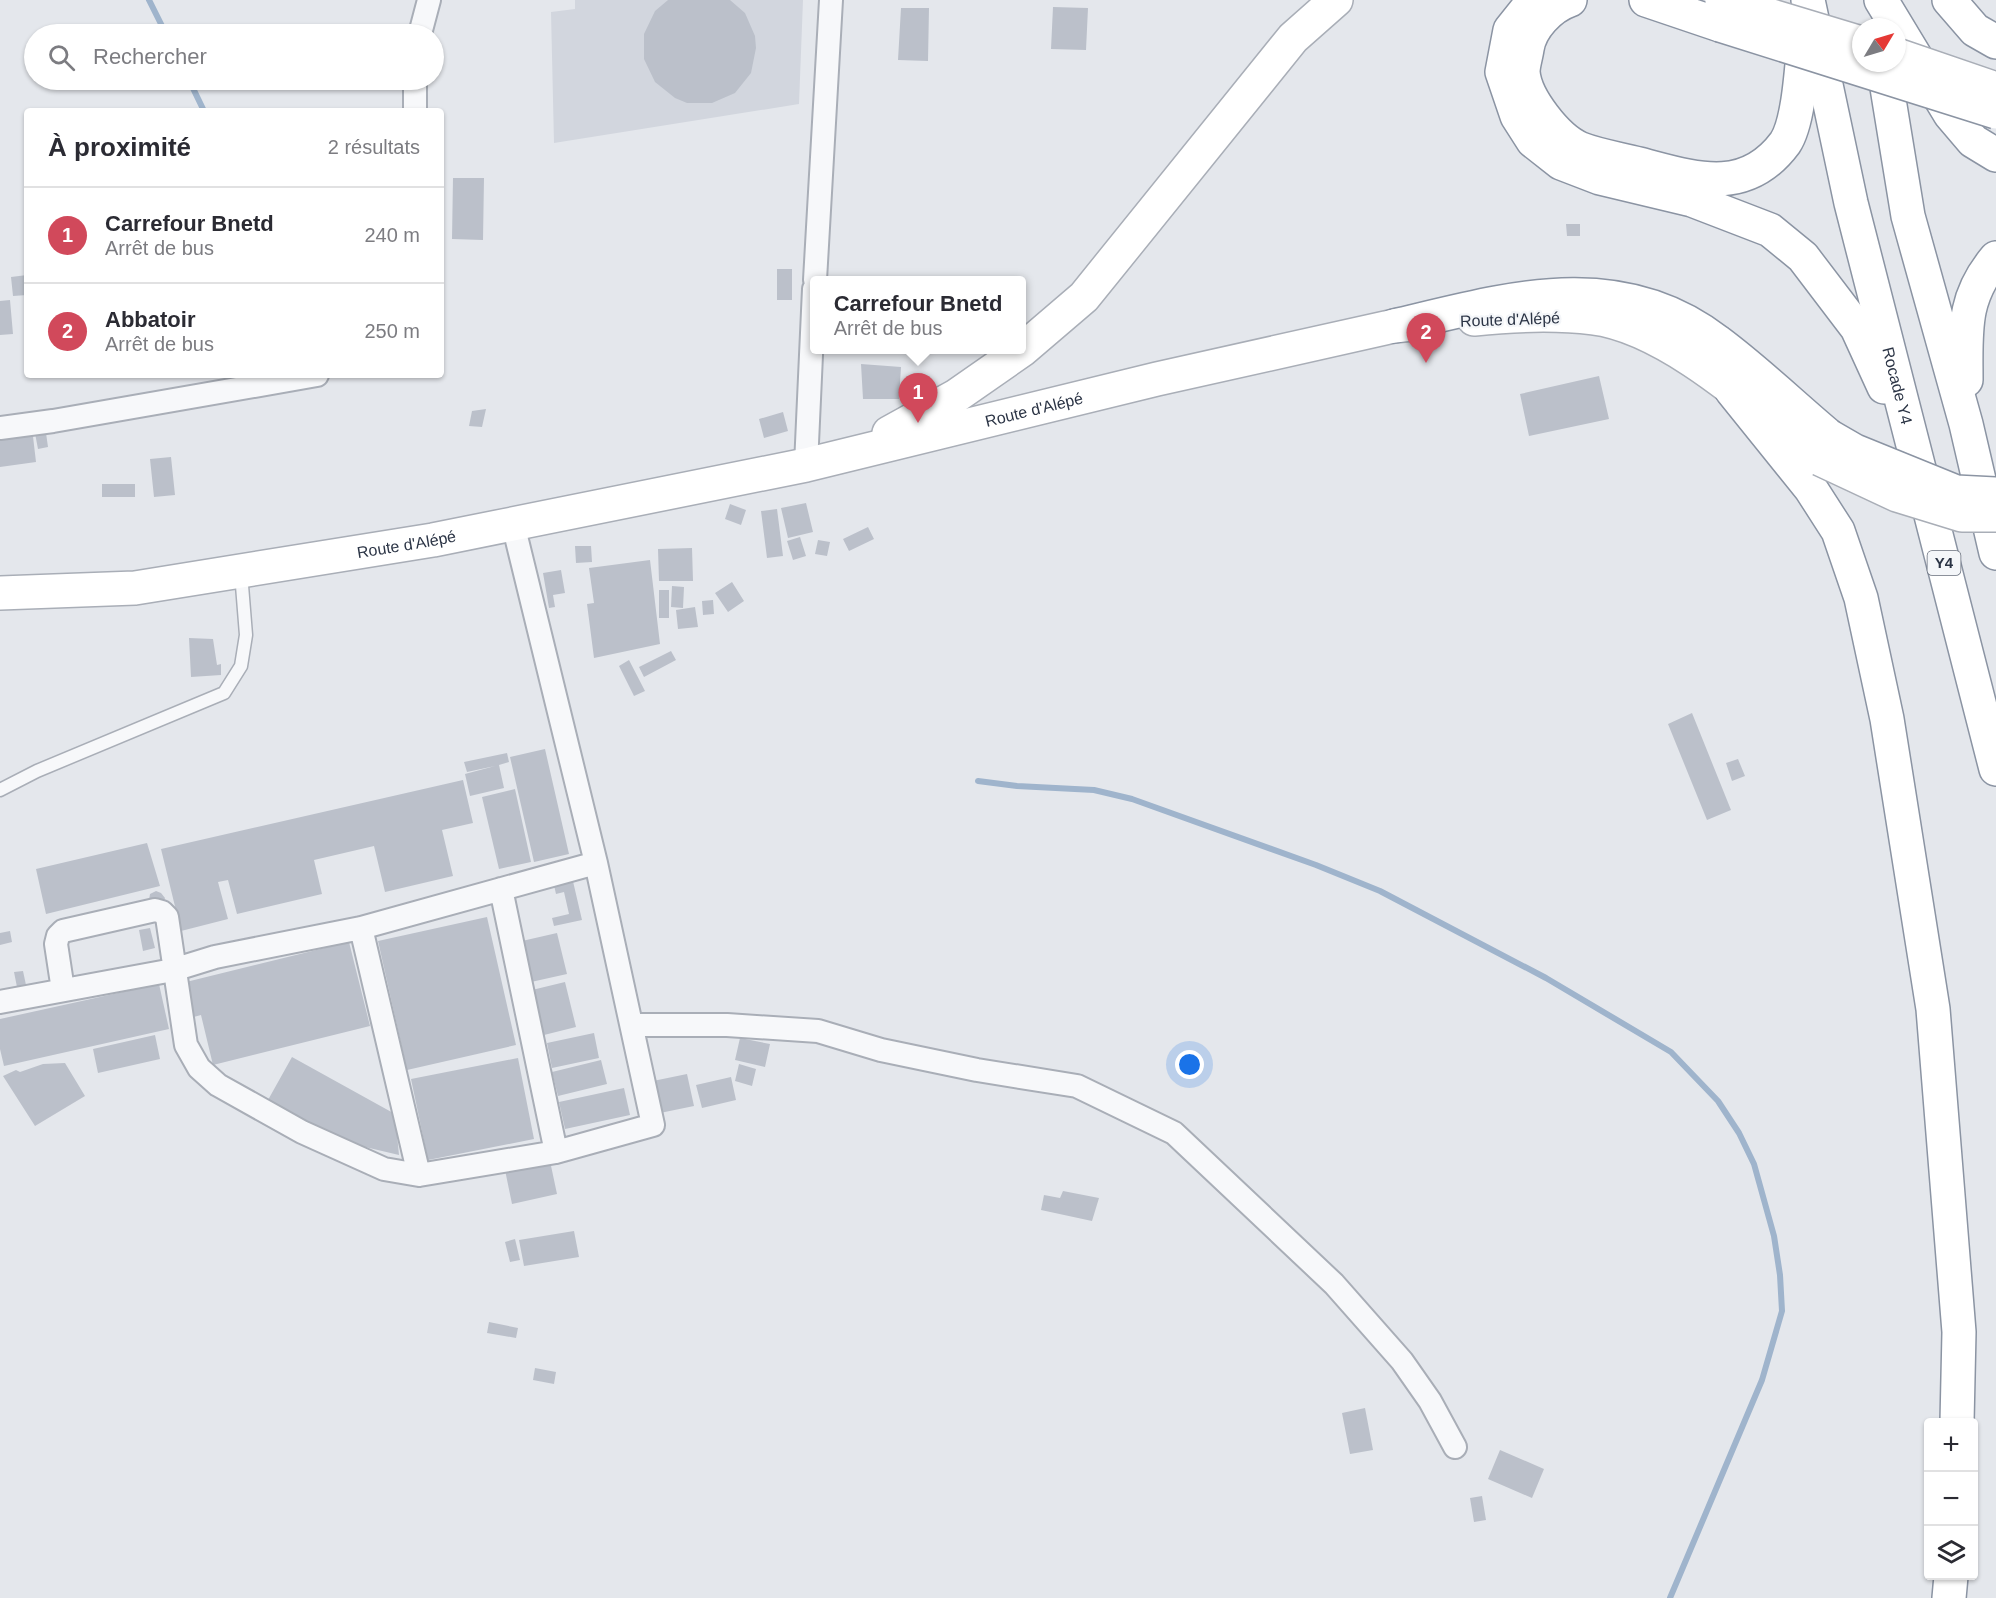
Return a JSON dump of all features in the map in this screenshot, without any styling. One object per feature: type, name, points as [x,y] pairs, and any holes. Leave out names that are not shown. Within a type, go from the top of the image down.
[{"type":"main road","name":"Route d'Alépé","points":[[1026,347],[1084,297],[1293,38],[1336,0]]},
{"type":"main road","points":[[1534,0],[1510,30],[1502,72],[1517,116],[1533,141],[1561,163],[1600,178],[1692,200],[1770,230],[1803,257],[1857,328],[1917,455]]},
{"type":"main road","points":[[1570,0],[1545,16],[1528,38],[1523,72],[1534,103],[1556,132],[1580,149],[1715,181],[1739,177],[1761,166],[1786,142],[1796,112],[1808,1]]},
{"type":"main road","points":[[1646,0],[1720,9],[1852,41]]},
{"type":"main road","points":[[1873,0],[1876,18]]},
{"type":"main road","points":[[1881,0],[1950,114],[1973,141],[1996,156]]},
{"type":"main road","points":[[1949,0],[1975,30],[1996,42]]},
{"type":"main road","name":"Rocade Y4","points":[[1808,1],[1851,203],[1996,769]]},
{"type":"main road","points":[[1720,9],[1996,112]]},
{"type":"main road","points":[[1906,58],[1996,89]]},
{"type":"main road","points":[[1884,72],[1908,216],[1966,423],[1996,553]]},
{"type":"main road","points":[[1966,423],[1966,316],[1981,276],[1996,258]]},
{"type":"main road","points":[[1394,326],[1506,300],[1559,293],[1611,296],[1668,312],[1717,340],[1825,448],[1855,451],[1956,492],[1996,494]]},
{"type":"main road","name":"Route d'Alépé","points":[[0,593],[135,588],[433,540],[806,465],[1156,379],[1394,326],[1504,316],[1595,318],[1650,336],[1694,361],[1732,391],[1897,495],[1962,515],[1996,516]]},
{"type":"main road","name":"Route d'Alépé","points":[[806,465],[889,433],[956,396],[1016,354]]},
{"type":"main road","points":[[1732,391],[1811,489],[1838,531],[1864,609],[1887,719],[1934,1009],[1959,1332],[1958,1418]]},
{"type":"main road","points":[[1949,1598],[1951,1580]]},
{"type":"street","points":[[423,24],[429,0]]},
{"type":"street","points":[[815,276],[831,0]]},
{"type":"street","points":[[415,90],[415,108]]},
{"type":"street","points":[[806,465],[811,354]]},
{"type":"street","points":[[0,428],[53,421],[299,378]]},
{"type":"street","points":[[63,990],[56,944],[58,936],[63,931],[155,910],[162,912],[166,917],[186,1045],[199,1068],[218,1085],[302,1132],[384,1169],[419,1175],[556,1152],[653,1125],[596,863],[513,524]]},
{"type":"street","points":[[0,1002],[173,969],[215,957],[361,928],[596,863]]},
{"type":"street","points":[[501,889],[556,1152]]},
{"type":"street","points":[[361,928],[419,1175]]},
{"type":"street","points":[[632,1025],[727,1025],[818,1031],[881,1050],[977,1071],[1077,1086],[1174,1133],[1334,1284],[1401,1361],[1430,1401],[1455,1447]]},
{"type":"lane","points":[[0,790],[37,771],[224,693],[241,666],[246,635],[241,571]]},
{"type":"shaded area","points":[[575,0],[803,0],[799,104],[554,143],[551,12],[575,9]]},
{"type":"building","points":[[668,0],[730,0],[745,13],[755,36],[756,48],[751,73],[735,93],[712,103],[687,103],[675,98],[655,82],[644,59],[644,34],[655,11]]},
{"type":"building","points":[[1053,7],[1088,8],[1086,50],[1051,49]]},
{"type":"building","points":[[901,8],[929,8],[928,61],[898,60]]},
{"type":"building","points":[[453,178],[484,178],[483,240],[452,239]]},
{"type":"building","points":[[1566,224],[1580,224],[1580,236],[1567,236]]},
{"type":"building","points":[[777,269],[792,269],[792,300],[777,300]]},
{"type":"building","points":[[24,275],[24,295],[13,296],[11,277]]},
{"type":"building","points":[[10,300],[13,334],[0,335],[0,301]]},
{"type":"building","points":[[861,364],[901,367],[899,399],[863,399]]},
{"type":"building","points":[[1599,376],[1609,419],[1529,436],[1520,394]]},
{"type":"building","points":[[486,409],[482,427],[469,426],[472,411]]},
{"type":"building","points":[[783,412],[788,431],[764,438],[759,419]]},
{"type":"building","points":[[45,426],[48,447],[38,449],[34,428]]},
{"type":"building","points":[[32,428],[36,462],[0,467],[0,432]]},
{"type":"building","points":[[171,457],[175,495],[154,497],[150,459]]},
{"type":"building","points":[[102,484],[135,484],[135,497],[102,497]]},
{"type":"building","points":[[806,503],[813,532],[788,538],[781,508]]},
{"type":"building","points":[[730,504],[746,510],[741,525],[725,519]]},
{"type":"building","points":[[777,509],[783,556],[767,558],[761,511]]},
{"type":"building","points":[[868,527],[874,539],[849,551],[843,539]]},
{"type":"building","points":[[800,537],[806,556],[793,560],[787,541]]},
{"type":"building","points":[[818,540],[830,542],[827,556],[815,554]]},
{"type":"building","points":[[575,546],[591,546],[592,562],[576,563]]},
{"type":"building","points":[[692,548],[693,581],[659,581],[658,549]]},
{"type":"building","points":[[650,560],[660,644],[594,658],[587,604],[594,603],[589,568]]},
{"type":"building","points":[[561,570],[565,593],[553,595],[555,607],[549,608],[543,573]]},
{"type":"building","points":[[732,582],[744,601],[728,612],[715,593]]},
{"type":"building","points":[[672,586],[684,587],[683,608],[671,607]]},
{"type":"building","points":[[659,590],[669,590],[669,618],[659,618]]},
{"type":"building","points":[[713,600],[714,614],[703,615],[702,601]]},
{"type":"building","points":[[695,607],[698,627],[678,629],[676,610]]},
{"type":"building","points":[[189,638],[213,639],[217,665],[221,664],[221,675],[191,677]]},
{"type":"building","points":[[671,651],[676,660],[644,677],[639,667]]},
{"type":"building","points":[[629,660],[645,691],[634,696],[619,666]]},
{"type":"building","points":[[1692,713],[1731,810],[1707,820],[1668,724]]},
{"type":"building","points":[[545,749],[569,854],[534,862],[510,757]]},
{"type":"building","points":[[507,753],[509,762],[499,765],[504,788],[470,796],[465,774],[495,766],[467,772],[464,762]]},
{"type":"building","points":[[1738,759],[1745,776],[1732,781],[1726,763]]},
{"type":"building","points":[[463,780],[473,823],[442,830],[453,876],[385,892],[374,846],[314,860],[322,894],[237,914],[228,880],[218,882],[228,919],[181,931],[161,849]]},
{"type":"building","points":[[515,789],[531,862],[499,869],[482,797]]},
{"type":"building","points":[[147,843],[160,886],[46,914],[36,869]]},
{"type":"building","points":[[572,877],[582,920],[554,926],[552,918],[569,914],[564,892],[556,894],[553,881]]},
{"type":"building","points":[[156,891],[165,898],[163,904],[149,900],[150,894]]},
{"type":"building","points":[[487,917],[516,1045],[407,1070],[378,941]]},
{"type":"building","points":[[150,928],[155,948],[143,951],[139,930]]},
{"type":"building","points":[[10,931],[12,942],[0,945],[0,933]]},
{"type":"building","points":[[557,933],[567,974],[531,982],[522,941]]},
{"type":"building","points":[[349,942],[370,1026],[213,1065],[201,1015],[190,1018],[182,983]]},
{"type":"building","points":[[23,971],[26,985],[17,987],[14,972]]},
{"type":"building","points":[[565,982],[576,1027],[544,1035],[532,990]]},
{"type":"building","points":[[159,984],[169,1029],[4,1066],[0,1049],[0,1019]]},
{"type":"building","points":[[594,1033],[599,1058],[552,1068],[547,1043]]},
{"type":"building","points":[[155,1035],[160,1059],[98,1073],[93,1049]]},
{"type":"building","points":[[740,1038],[770,1044],[765,1067],[735,1060]]},
{"type":"building","points":[[292,1057],[395,1114],[399,1155],[344,1142],[268,1100]]},
{"type":"building","points":[[518,1058],[534,1139],[428,1160],[411,1079]]},
{"type":"building","points":[[601,1060],[607,1084],[558,1096],[552,1072]]},
{"type":"building","points":[[65,1063],[85,1096],[35,1126],[3,1076],[16,1070],[20,1072],[43,1064]]},
{"type":"building","points":[[739,1064],[756,1069],[752,1086],[735,1081]]},
{"type":"building","points":[[687,1074],[694,1106],[660,1113],[653,1081]]},
{"type":"building","points":[[731,1077],[736,1100],[702,1108],[696,1085]]},
{"type":"building","points":[[624,1088],[630,1115],[565,1129],[559,1102]]},
{"type":"building","points":[[550,1161],[557,1194],[512,1204],[505,1170]]},
{"type":"building","points":[[1063,1191],[1099,1198],[1092,1221],[1041,1210],[1044,1195],[1060,1198]]},
{"type":"building","points":[[574,1231],[579,1257],[524,1266],[519,1240]]},
{"type":"building","points":[[515,1239],[520,1260],[510,1262],[505,1242]]},
{"type":"building","points":[[489,1322],[518,1328],[516,1338],[487,1333]]},
{"type":"building","points":[[535,1368],[556,1372],[554,1384],[533,1380]]},
{"type":"building","points":[[1365,1408],[1373,1450],[1350,1454],[1342,1413]]},
{"type":"building","points":[[1500,1450],[1544,1469],[1532,1498],[1488,1479]]},
{"type":"building","points":[[1482,1496],[1486,1520],[1474,1522],[1470,1498]]},
{"type":"waterway","points":[[149,0],[161,24]]},
{"type":"waterway","points":[[194,90],[203,108]]},
{"type":"waterway","points":[[978,781],[1017,786],[1094,790],[1132,799],[1316,865],[1380,891],[1546,978],[1671,1052],[1718,1101],[1739,1133],[1754,1164],[1774,1236],[1780,1275],[1782,1311],[1762,1380],[1670,1598]]},
{"type":"place","name":"Abbatoir","points":[[1426,363]]},
{"type":"place","name":"Carrefour Bnetd","points":[[918,423]]}]
